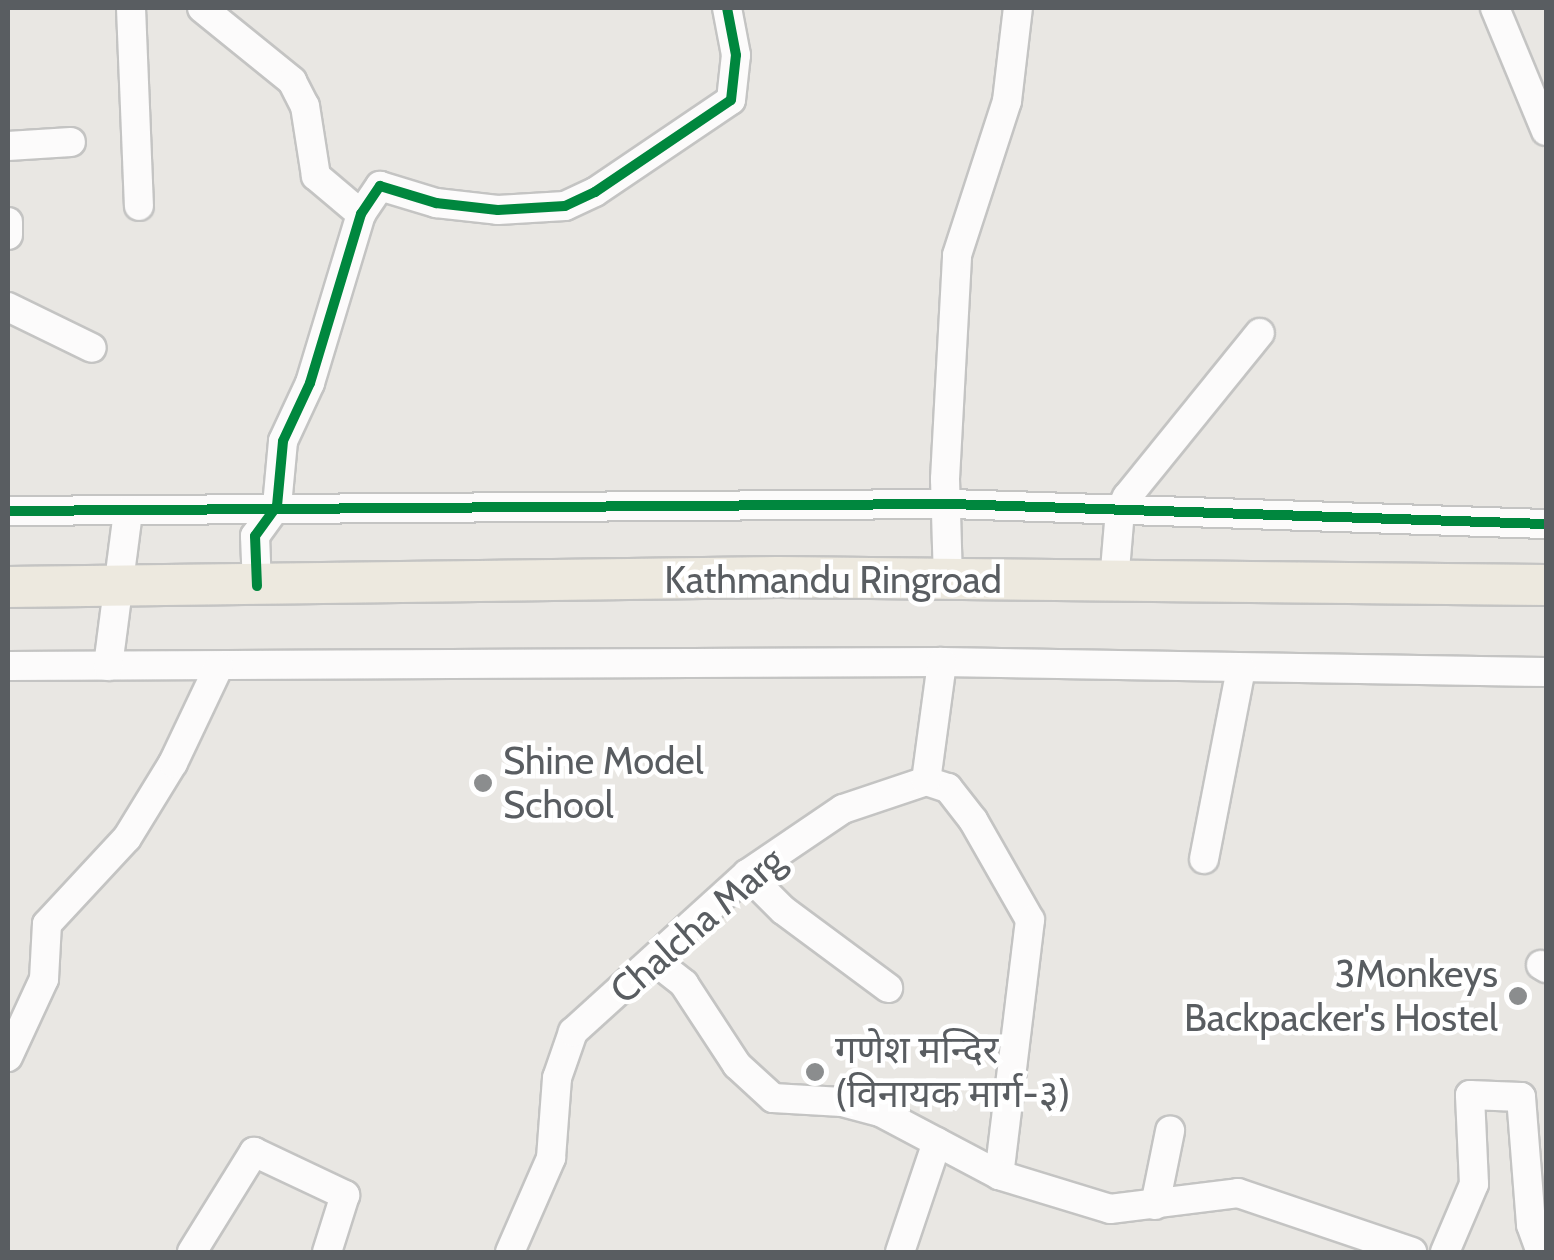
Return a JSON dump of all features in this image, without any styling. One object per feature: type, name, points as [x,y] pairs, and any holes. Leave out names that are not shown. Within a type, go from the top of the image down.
[{"type":"highway","name":"Kathmandu Ringroad","points":[[8,587],[948,580],[1546,585]]},
{"type":"street","points":[[131,8],[140,206]]},
{"type":"street","points":[[202,8],[292,81],[306,106],[316,176],[361,214]]},
{"type":"street","points":[[257,586],[255,536],[277,506],[283,441],[310,383],[361,214],[380,186],[436,203],[498,210],[565,206],[595,192],[731,100],[736,54],[728,8]]},
{"type":"street","points":[[948,580],[951,504],[945,479],[957,256],[1008,101],[1018,8]]},
{"type":"street","points":[[1495,8],[1546,132]]},
{"type":"street","points":[[8,146],[72,142]]},
{"type":"street","points":[[8,222],[8,236]]},
{"type":"street","points":[[8,306],[92,348]]},
{"type":"street","points":[[1114,582],[1120,510],[1260,334]]},
{"type":"street","points":[[8,511],[277,506],[951,504],[1546,524]]},
{"type":"street","points":[[108,666],[128,511]]},
{"type":"street","points":[[8,666],[942,662],[1546,672]]},
{"type":"street","points":[[942,662],[926,781],[948,788],[973,820],[1030,920],[999,1175]]},
{"type":"street","points":[[8,1056],[44,979],[47,924],[126,838],[174,763],[219,666]]},
{"type":"street","points":[[1204,859],[1241,669]]},
{"type":"street","name":"Chalcha Marg","points":[[510,1252],[551,1158],[558,1078],[574,1032],[747,874],[843,809],[926,781]]},
{"type":"street","points":[[747,874],[783,910],[888,988]]},
{"type":"street","points":[[655,961],[684,984],[737,1065],[772,1098],[861,1107],[999,1175],[1110,1208],[1238,1193],[1412,1252]]},
{"type":"street","points":[[1445,1252],[1474,1184],[1470,1095],[1521,1097],[1531,1224],[1541,1252]]},
{"type":"street","points":[[1154,1205],[1170,1131]]},
{"type":"street","points":[[900,1252],[937,1142]]},
{"type":"street","points":[[192,1252],[254,1152],[346,1196],[328,1252]]},
{"type":"cycle path","points":[[257,586],[255,536],[277,506],[283,441],[310,383],[361,214],[380,186],[436,203],[498,210],[565,206],[595,192],[731,100],[736,55],[727,8]]},
{"type":"cycle path","points":[[8,511],[951,504],[1546,524]]},
{"type":"place","name":"Shine Model School","points":[[483,783]]},
{"type":"place","name":"3Monkeys Backpacker's Hostel","points":[[1518,996]]},
{"type":"place","name":"गणेश मन्दिर (विनायक मार्ग-३)","points":[[815,1072]]}]
